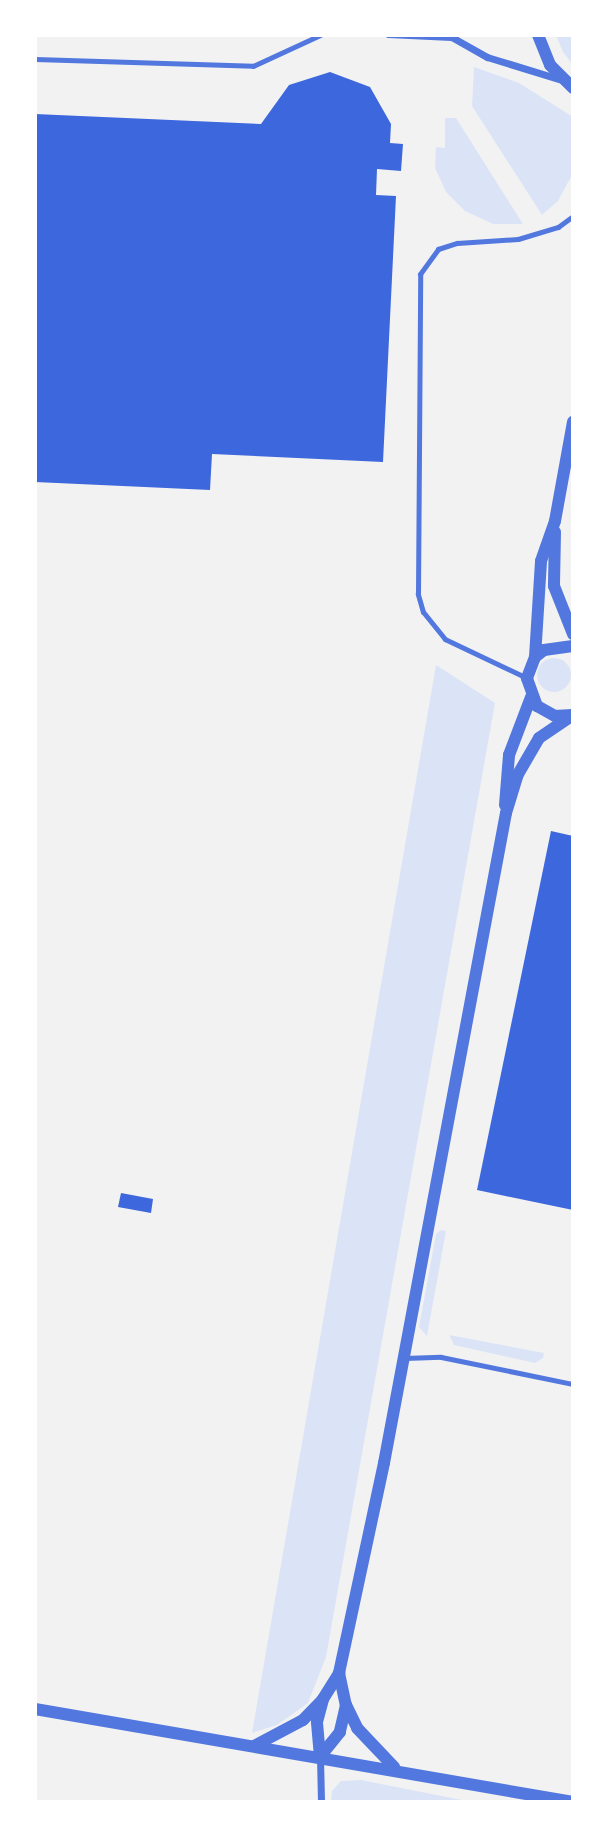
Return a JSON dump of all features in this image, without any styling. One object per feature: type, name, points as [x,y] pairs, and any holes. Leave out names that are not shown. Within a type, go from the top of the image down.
[{"type":"street","points":[[538,35],[550,65],[568,84]]},
{"type":"street","points":[[451,37],[506,65],[568,84]]},
{"type":"street","points":[[573,422],[555,521],[541,561],[535,657],[527,678],[531,697],[545,712],[573,715]]},
{"type":"street","points":[[555,521],[554,586],[573,634]]},
{"type":"street","points":[[535,657],[554,645],[573,646]]},
{"type":"street","points":[[506,813],[509,755],[531,697]]},
{"type":"street","points":[[253,1746],[303,1720],[323,1699],[339,1673],[403,1358],[506,813],[517,776],[538,738],[573,715]]},
{"type":"street","points":[[339,1673],[346,1705],[357,1728],[394,1768]]},
{"type":"street","points":[[321,1802],[317,1721],[323,1699]]},
{"type":"street","points":[[320,1757],[335,1743],[346,1705]]},
{"type":"street","points":[[35,1709],[394,1768],[573,1802]]},
{"type":"lane","points":[[35,59],[253,66],[320,35]]},
{"type":"lane","points":[[388,35],[451,37]]},
{"type":"lane","points":[[527,678],[446,639],[423,612],[418,594],[421,274],[438,249],[457,243],[518,239],[558,227],[573,216]]},
{"type":"lane","points":[[403,1358],[441,1357],[573,1384]]},
{"type":"shaded area","points":[[556,35],[573,35],[573,65],[563,52]]},
{"type":"shaded area","points":[[474,67],[519,83],[573,117],[573,173],[558,201],[542,215],[472,106]]},
{"type":"shaded area","points":[[445,118],[456,118],[523,224],[493,224],[465,211],[446,192],[435,168],[436,147],[445,148]]},
{"type":"shaded area","points":[[554,658],[566,663],[571,675],[566,687],[554,692],[542,687],[537,675],[542,663]]},
{"type":"shaded area","points":[[436,665],[495,703],[326,1657],[308,1703],[277,1725],[252,1733]]},
{"type":"shaded area","points":[[441,1230],[446,1231],[427,1336],[419,1327],[436,1234]]},
{"type":"shaded area","points":[[449,1335],[544,1353],[543,1358],[535,1363],[454,1345]]},
{"type":"shaded area","points":[[361,1780],[472,1802],[331,1802],[332,1791],[341,1781]]},
{"type":"building","points":[[330,72],[370,87],[391,124],[390,143],[403,144],[401,171],[377,169],[376,195],[396,196],[383,462],[212,454],[210,490],[35,482],[35,114],[261,124],[289,85]]},
{"type":"building","points":[[551,831],[573,836],[573,1210],[477,1190]]},
{"type":"building","points":[[121,1193],[153,1199],[151,1213],[118,1207]]}]
